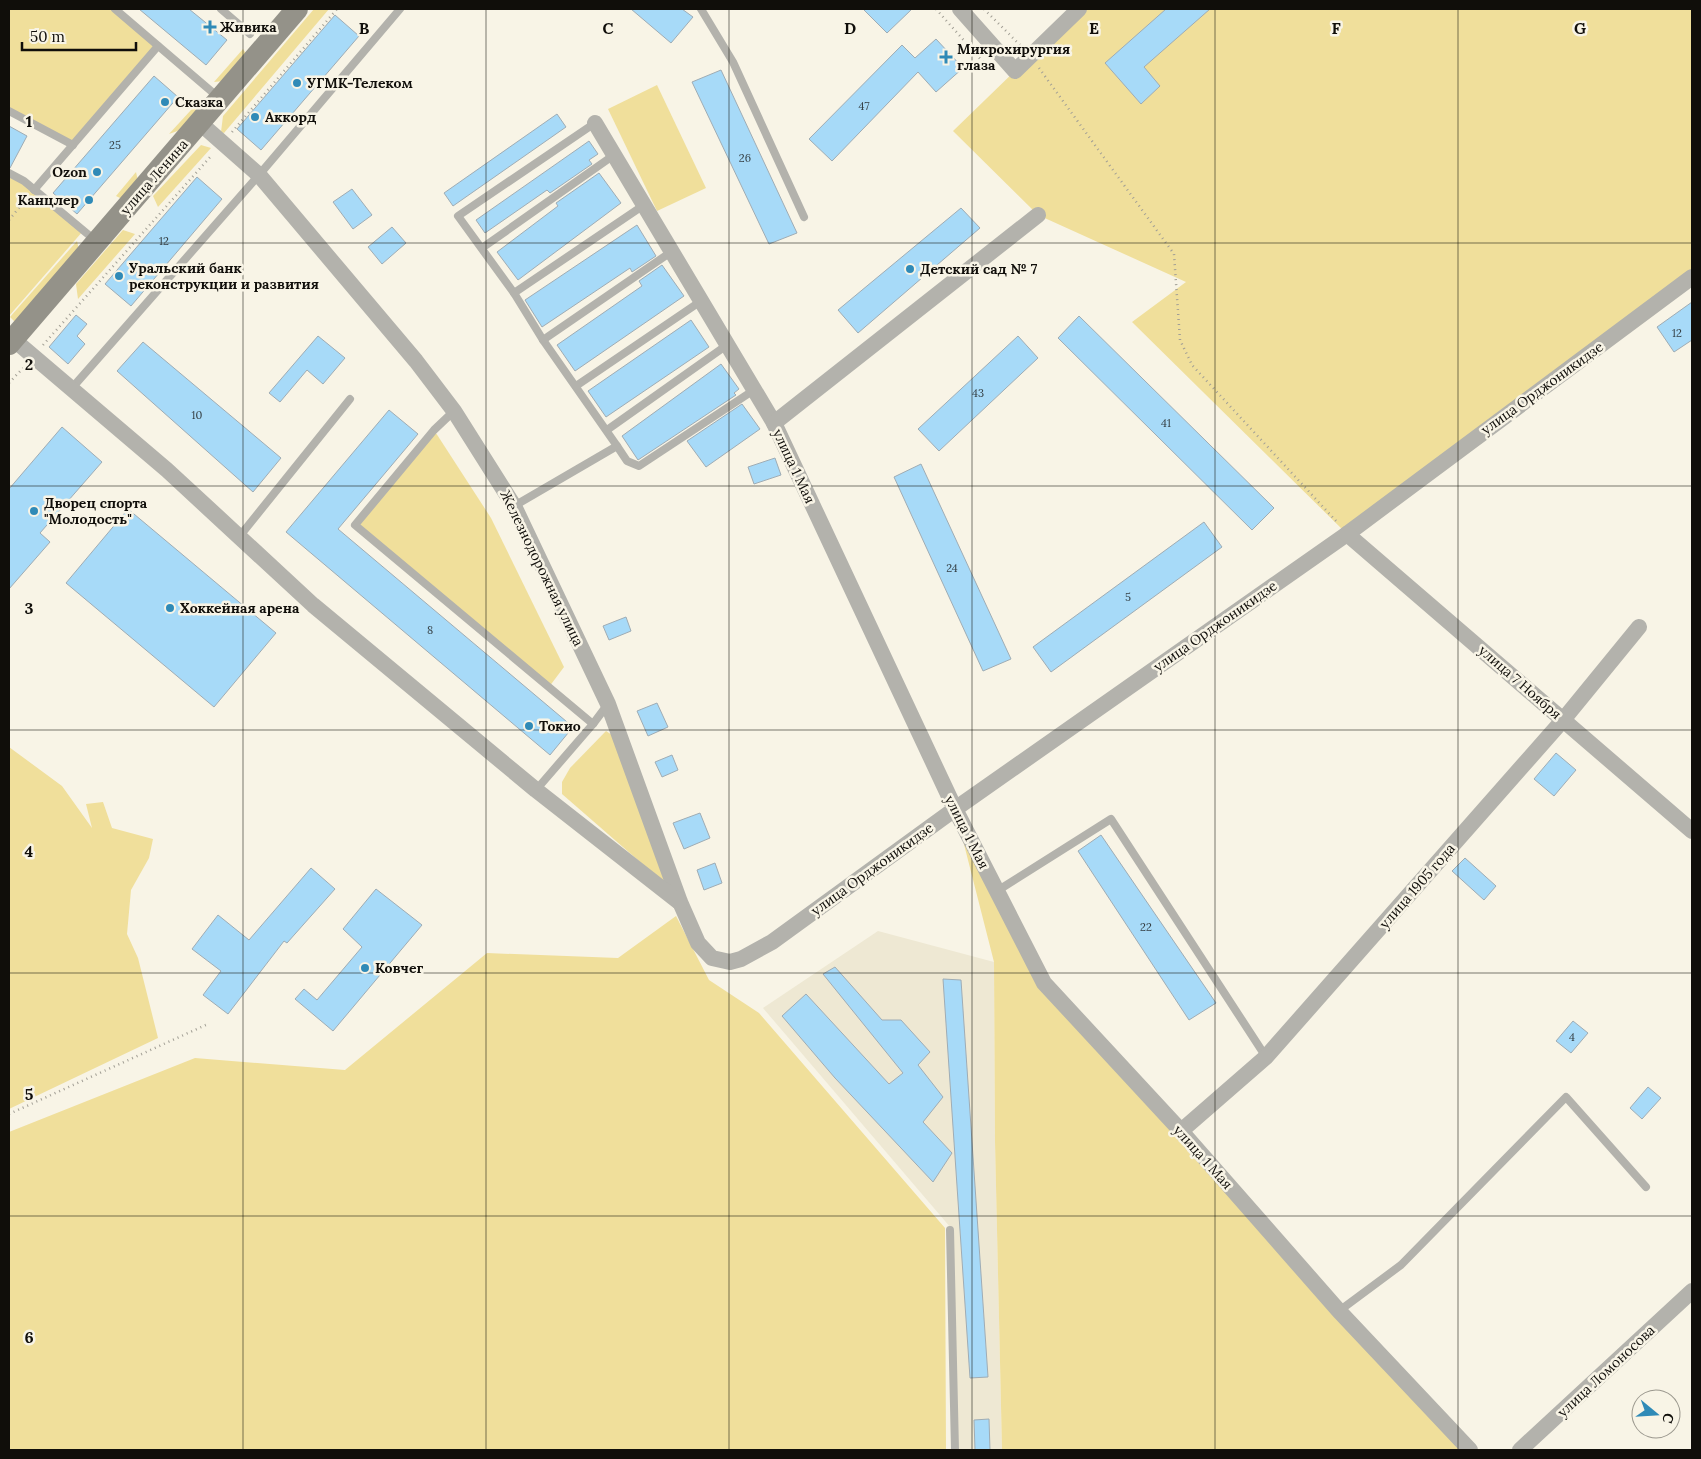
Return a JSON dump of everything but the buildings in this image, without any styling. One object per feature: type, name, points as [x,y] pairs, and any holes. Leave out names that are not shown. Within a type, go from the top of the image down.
[{"type":"main road","name":"улица Ленина","points":[[11,341],[98,243],[297,9]]},
{"type":"street","points":[[960,9],[1015,71],[1079,9]]},
{"type":"street","name":"Железнодорожная улица","points":[[200,123],[259,175],[416,361],[454,411],[514,506],[608,704],[680,902],[698,943],[712,958],[730,962]]},
{"type":"street","name":"улица 1 Мая","points":[[595,124],[774,424],[955,809],[1044,983],[1181,1131],[1339,1311],[1470,1450]]},
{"type":"street","points":[[774,424],[1038,215]]},
{"type":"street","name":"улица Орджоникидзе","points":[[730,962],[742,959],[772,942],[955,809],[1347,534],[1692,277]]},
{"type":"street","points":[[11,341],[33,356],[72,388],[167,470],[312,605],[536,790],[680,902]]},
{"type":"street","name":"улица 7 Ноября","points":[[1347,534],[1692,831]]},
{"type":"street","name":"улица 1905 года","points":[[1181,1131],[1266,1057],[1563,720],[1639,628]]},
{"type":"street","name":"улица Ломоносова","points":[[1520,1450],[1692,1292]]},
{"type":"lane","points":[[115,9],[221,99]]},
{"type":"lane","points":[[221,9],[250,34]]},
{"type":"lane","points":[[72,388],[259,175],[400,9]]},
{"type":"lane","points":[[701,9],[733,62],[804,217]]},
{"type":"lane","points":[[34,190],[158,46]]},
{"type":"lane","points":[[9,111],[73,145]]},
{"type":"lane","points":[[595,124],[458,216],[514,293],[542,340],[627,461],[640,466],[754,390]]},
{"type":"lane","points":[[482,248],[614,156]]},
{"type":"lane","points":[[9,173],[34,190],[98,243]]},
{"type":"lane","points":[[514,293],[644,205]]},
{"type":"lane","points":[[542,340],[671,252]]},
{"type":"lane","points":[[576,386],[701,301]]},
{"type":"lane","points":[[607,430],[727,346]]},
{"type":"lane","points":[[239,537],[350,399]]},
{"type":"lane","points":[[454,411],[434,430],[356,525],[593,724]]},
{"type":"lane","points":[[514,506],[617,446]]},
{"type":"lane","points":[[536,790],[608,704]]},
{"type":"lane","points":[[997,891],[1112,819],[1266,1057]]},
{"type":"lane","points":[[1339,1311],[1401,1266],[1566,1098],[1646,1187]]},
{"type":"lane","points":[[950,1230],[954,1450]]},
{"type":"path","points":[[9,383],[222,144],[337,9]]},
{"type":"path","points":[[936,9],[991,71]]},
{"type":"path","points":[[984,9],[1030,55],[1174,254],[1180,340],[1192,365],[1347,534]]},
{"type":"path","points":[[9,220],[34,190]]},
{"type":"path","points":[[9,1114],[208,1024]]},
{"type":"shaded area","points":[[9,9],[115,9],[158,46],[73,145],[9,111]]},
{"type":"shaded area","points":[[314,9],[329,9],[224,133],[221,132],[223,116]]},
{"type":"shaded area","points":[[1079,9],[1692,9],[1692,277],[1347,534],[1132,322],[1186,282],[1038,215],[953,131]]},
{"type":"shaded area","points":[[243,49],[247,55],[224,81],[214,82]]},
{"type":"shaded area","points":[[657,85],[706,188],[657,211],[608,109]]},
{"type":"shaded area","points":[[202,98],[204,104],[183,129],[169,134]]},
{"type":"shaded area","points":[[201,145],[211,148],[158,207],[153,196]]},
{"type":"shaded area","points":[[136,172],[138,181],[122,199],[116,196]]},
{"type":"shaded area","points":[[9,173],[83,231],[9,316]]},
{"type":"shaded area","points":[[123,230],[135,234],[78,299],[76,284]]},
{"type":"shaded area","points":[[77,241],[79,250],[15,322],[10,317]]},
{"type":"shaded area","points":[[434,430],[491,518],[564,667],[549,687],[355,525]]},
{"type":"shaded area","points":[[606,731],[612,735],[670,888],[562,794],[562,782],[570,768]]},
{"type":"shaded area","points":[[9,747],[62,786],[92,828],[86,804],[103,802],[112,828],[153,839],[149,858],[131,890],[127,934],[138,958],[158,1038],[9,1109]]},
{"type":"shaded area","points":[[955,809],[1044,983],[1470,1450],[1002,1450],[995,1142],[994,962]]},
{"type":"shaded area","points":[[676,916],[709,980],[759,1013],[945,1228],[946,1450],[9,1450],[9,1132],[195,1058],[345,1070],[487,953],[618,958]]},
{"type":"shaded area","points":[[878,931],[994,962],[995,1142],[1002,1450],[955,1450],[951,1228],[763,1008]]},
{"type":"place","name":"Живика","points":[[210,27]]},
{"type":"place","name":"Микрохирургия глаза","points":[[946,57]]},
{"type":"place","name":"УГМК-Телеком","points":[[297,83]]},
{"type":"place","name":"Сказка","points":[[165,102]]},
{"type":"place","name":"Аккорд","points":[[255,117]]},
{"type":"place","name":"Ozon","points":[[97,172]]},
{"type":"place","name":"Канцлер","points":[[89,200]]},
{"type":"place","name":"Детский сад № 7","points":[[910,269]]},
{"type":"place","name":"Уральский банк реконструкции и развития","points":[[119,276]]},
{"type":"place","name":"Дворец спорта \"Молодость\"","points":[[34,511]]},
{"type":"place","name":"Хоккейная арена","points":[[170,608]]},
{"type":"place","name":"Токио","points":[[529,726]]},
{"type":"place","name":"Ковчег","points":[[365,968]]}]
